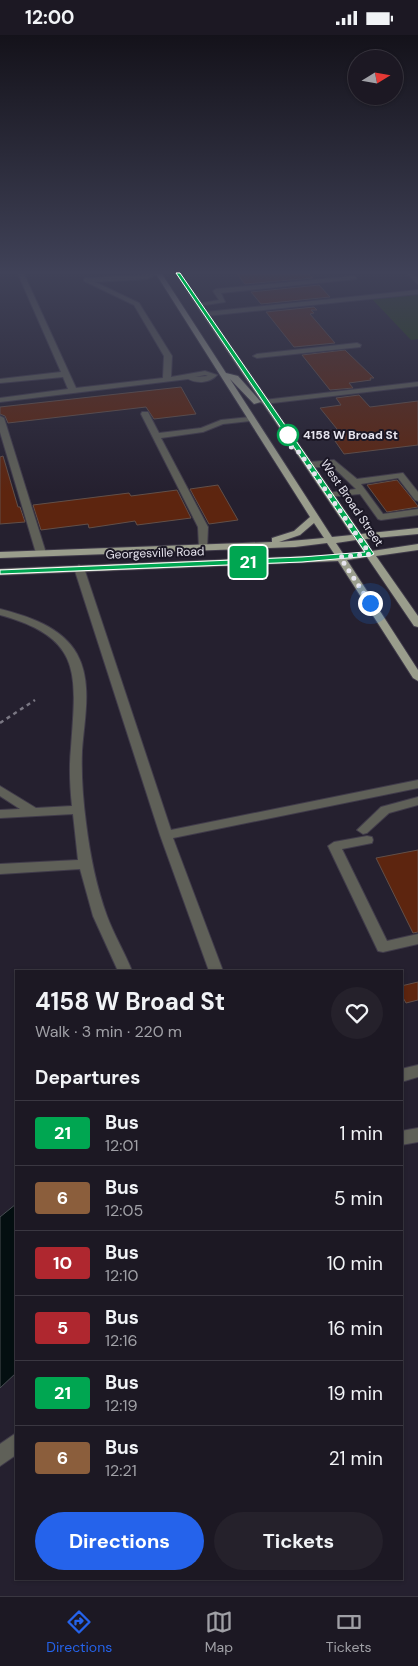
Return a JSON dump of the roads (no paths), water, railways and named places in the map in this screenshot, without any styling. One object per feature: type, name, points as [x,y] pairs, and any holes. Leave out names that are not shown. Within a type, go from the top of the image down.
[{"type":"main road","points":[[206,347],[250,419],[418,678]]},
{"type":"main road","points":[[215,347],[234,369],[243,371]]},
{"type":"main road","name":"West Broad Street","points":[[227,347],[418,624]]},
{"type":"main road","points":[[222,374],[235,378],[254,397],[283,441],[300,453]]},
{"type":"main road","points":[[255,545],[297,533],[314,519]]},
{"type":"main road","name":"Georgesville Road","points":[[0,555],[329,542],[418,531]]},
{"type":"main road","name":"Georgesville Road","points":[[0,572],[340,557],[418,547]]},
{"type":"lane","points":[[54,347],[74,392]]},
{"type":"lane","points":[[163,347],[168,356],[166,380]]},
{"type":"lane","points":[[257,356],[340,347]]},
{"type":"lane","points":[[0,381],[66,374]]},
{"type":"lane","points":[[0,405],[191,381],[222,374]]},
{"type":"lane","points":[[0,400],[166,380],[191,381]]},
{"type":"lane","points":[[264,401],[418,384]]},
{"type":"lane","points":[[145,414],[203,527],[204,547]]},
{"type":"lane","points":[[0,418],[41,553]]},
{"type":"lane","points":[[156,436],[203,430],[221,422],[250,419]]},
{"type":"lane","points":[[309,465],[334,463],[355,482],[381,517],[418,512]]},
{"type":"lane","points":[[355,482],[400,475],[418,498]]},
{"type":"lane","points":[[330,495],[362,491]]},
{"type":"lane","points":[[79,568],[166,835],[216,970]]},
{"type":"lane","points":[[0,612],[23,619],[46,631],[65,646],[76,663],[80,698],[76,752],[77,810],[85,864],[100,916],[125,970]]},
{"type":"lane","points":[[166,835],[418,784]]},
{"type":"lane","points":[[0,790],[35,813]]},
{"type":"lane","points":[[418,801],[385,810],[365,835],[334,847],[383,947],[418,939]]},
{"type":"lane","points":[[0,814],[77,810]]},
{"type":"lane","points":[[0,869],[85,864]]},
{"type":"lane","points":[[403,1075],[418,1071]]},
{"type":"lane","points":[[403,1139],[418,1135]]},
{"type":"lane","points":[[0,1456],[15,1444]]},
{"type":"place","name":"4158 W Broad St","points":[[288,435]]}]
